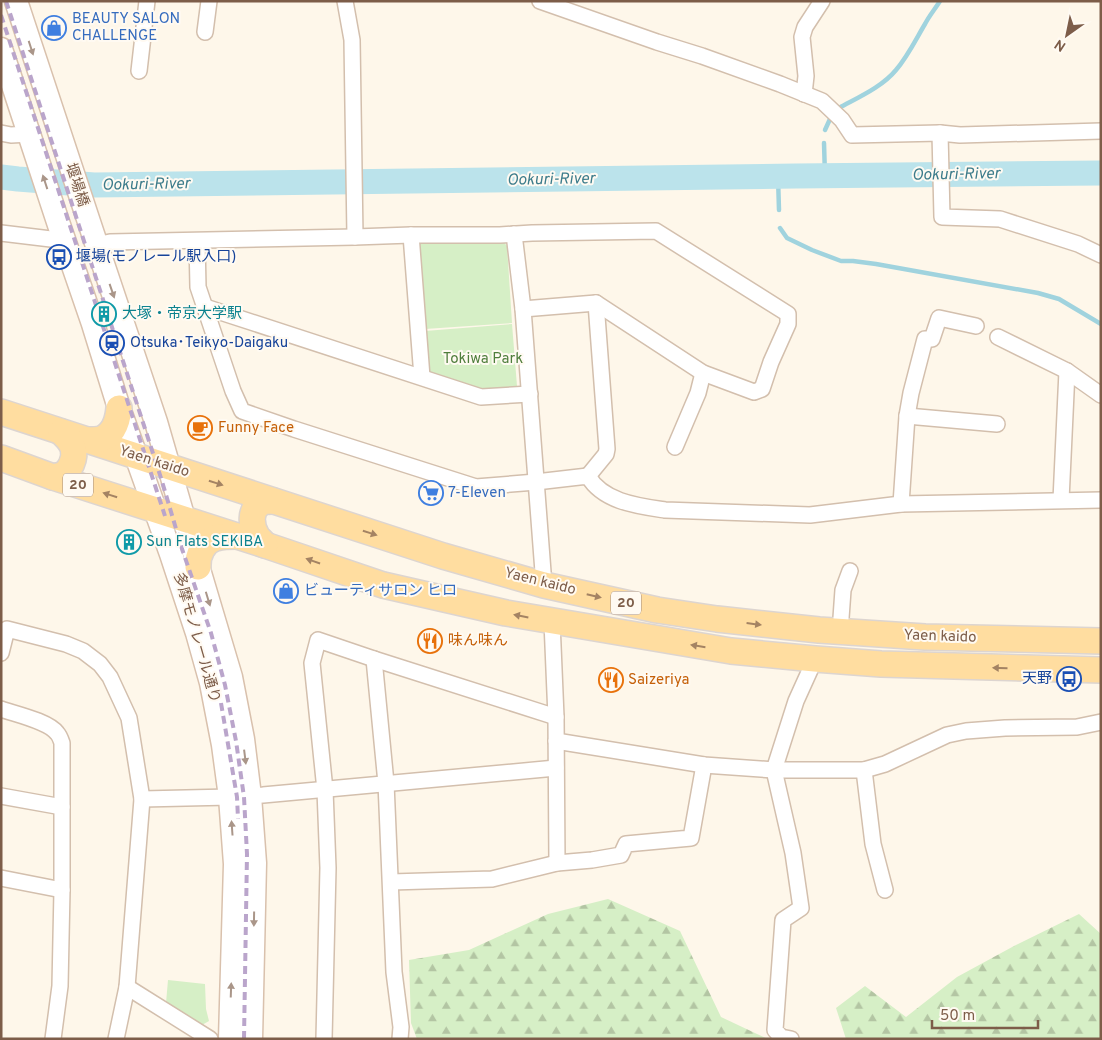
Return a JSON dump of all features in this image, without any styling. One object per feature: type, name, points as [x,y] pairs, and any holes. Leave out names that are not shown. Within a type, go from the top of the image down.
[{"type":"main road","name":"堰場橋","points":[[16,1],[93,236]]},
{"type":"main road","points":[[1,49],[30,136]]},
{"type":"main road","name":"堰場橋","points":[[30,136],[61,232]]},
{"type":"main road","name":"多摩モノレール通り","points":[[61,232],[93,324],[119,408],[156,510],[197,633],[211,683],[223,745],[240,796],[255,863],[251,1039]]},
{"type":"main road","name":"多摩モノレール通り","points":[[93,236],[170,467],[231,677],[243,739],[235,864],[230,1039]]},
{"type":"main road","points":[[88,440],[101,439],[108,434],[115,425],[119,408]]},
{"type":"main road","name":"Yaen kaido","points":[[1,412],[443,556],[544,585],[657,610],[717,619],[829,631],[925,637],[1101,641]]},
{"type":"main road","points":[[53,477],[62,475],[69,470],[73,460],[74,450],[68,439],[61,432]]},
{"type":"main road","name":"Yaen kaido","points":[[1,458],[53,477],[383,584],[491,610],[552,622],[731,651],[815,659],[881,664],[1101,670]]},
{"type":"main road","points":[[265,545],[256,535],[252,515],[260,503],[273,501]]},
{"type":"main road","points":[[198,567],[199,555],[209,540],[237,536]]},
{"type":"main road","points":[[815,659],[829,631]]},
{"type":"street","points":[[139,71],[147,1]]},
{"type":"street","points":[[205,32],[209,1]]},
{"type":"street","points":[[345,1],[352,40],[356,237]]},
{"type":"street","points":[[540,1],[580,8],[639,36],[702,56],[822,101],[842,120],[852,135],[960,135],[1101,131]]},
{"type":"street","points":[[804,94],[806,76],[802,37],[805,27],[822,1]]},
{"type":"street","points":[[1,133],[30,136]]},
{"type":"street","points":[[940,135],[942,217],[1000,220],[1078,244],[1101,255]]},
{"type":"street","points":[[93,236],[110,242],[356,237],[411,234],[500,235],[532,232],[656,231],[788,314],[788,324],[771,362],[762,389],[754,392],[703,373],[596,303],[523,309]]},
{"type":"street","points":[[1,233],[51,239],[61,232]]},
{"type":"street","points":[[411,234],[422,377]]},
{"type":"street","points":[[514,234],[523,309],[544,585]]},
{"type":"street","points":[[197,241],[198,287],[233,391],[242,411],[476,487],[588,476],[606,454],[596,303]]},
{"type":"street","points":[[205,307],[481,397],[530,394]]},
{"type":"street","points":[[901,504],[910,393],[925,340],[932,339],[939,318],[976,326]]},
{"type":"street","points":[[998,337],[1067,372],[1101,395]]},
{"type":"street","points":[[1061,500],[1067,372]]},
{"type":"street","points":[[676,448],[698,393],[703,373]]},
{"type":"street","points":[[907,416],[997,424]]},
{"type":"street","points":[[588,476],[600,491],[622,502],[665,510],[810,515],[901,504],[1101,500]]},
{"type":"street","points":[[829,631],[850,570]]},
{"type":"street","points":[[552,622],[556,717],[557,863]]},
{"type":"street","points":[[1,653],[7,629],[66,644],[83,652],[100,664],[110,677],[129,718],[142,799],[127,987],[116,1039]]},
{"type":"street","points":[[324,1039],[328,868],[325,790],[312,663],[318,640],[556,717]]},
{"type":"street","points":[[374,659],[386,783],[394,972],[401,1027],[400,1039]]},
{"type":"street","points":[[791,1039],[781,1037],[775,1030],[783,920],[801,908],[793,853],[774,770],[796,700],[815,659]]},
{"type":"street","points":[[1,709],[48,726],[57,733],[62,744],[60,986],[53,1039]]},
{"type":"street","points":[[556,741],[704,765],[774,770],[864,770],[885,764],[947,735],[966,731],[1005,728],[1077,728],[1101,722]]},
{"type":"street","points":[[391,882],[492,879],[557,863],[621,855],[626,844],[690,838],[704,765]]},
{"type":"street","points":[[142,799],[240,796],[325,790],[556,768]]},
{"type":"street","points":[[864,770],[873,844],[884,890]]},
{"type":"street","points":[[1,796],[62,807]]},
{"type":"street","points":[[1,878],[62,890]]},
{"type":"street","points":[[127,987],[210,1039]]},
{"type":"green space","points":[[502,240],[507,246],[512,323],[425,329],[418,246],[421,243]]},
{"type":"green space","name":"Tokiwa Park","points":[[512,324],[517,386],[514,389],[483,392],[431,374],[427,368],[425,331]]},
{"type":"green space","points":[[608,899],[680,931],[721,1017],[768,1039],[417,1039],[411,1023],[409,960],[469,950],[548,914]]},
{"type":"green space","points":[[1079,914],[1101,934],[1101,1039],[846,1039],[836,1008],[865,986],[906,1017],[957,977]]},
{"type":"green space","points":[[168,980],[205,984],[206,1009],[209,1021],[202,1025],[166,1003]]},
{"type":"waterway","points":[[839,108],[884,82],[896,70],[940,1]]},
{"type":"waterway","points":[[825,130],[830,119]]},
{"type":"waterway","points":[[824,143],[825,176]]},
{"type":"waterway","name":"Ookuri-River","points":[[1,177],[94,185],[1101,173]]},
{"type":"waterway","points":[[778,177],[779,210]]},
{"type":"waterway","points":[[780,228],[787,238],[841,261],[876,264],[1038,293],[1059,299],[1101,324]]},
{"type":"railway","points":[[6,1],[161,478],[182,549],[211,633],[225,685],[244,797],[247,854],[244,1039]]},
{"type":"railway","points":[[1,15],[165,516]]},
{"type":"railway","points":[[221,703],[237,797],[238,819]]},
{"type":"place","name":"BEAUTY SALON CHALLENGE","points":[[54,28]]},
{"type":"place","name":"堰場(モノレール駅入口)","points":[[59,257]]},
{"type":"place","name":"大塚・帝京大学駅","points":[[104,314]]},
{"type":"place","name":"Otsuka･Teikyo-Daigaku","points":[[112,343]]},
{"type":"place","name":"Funny Face","points":[[200,428]]},
{"type":"place","name":"7-Eleven","points":[[431,493]]},
{"type":"place","name":"Sun Flats SEKIBA","points":[[129,542]]},
{"type":"place","name":"ビューティサロン ヒロ","points":[[286,591]]},
{"type":"place","name":"味ん味ん","points":[[430,641]]},
{"type":"place","name":"天野","points":[[1069,679]]},
{"type":"place","name":"Saizeriya","points":[[611,680]]}]
